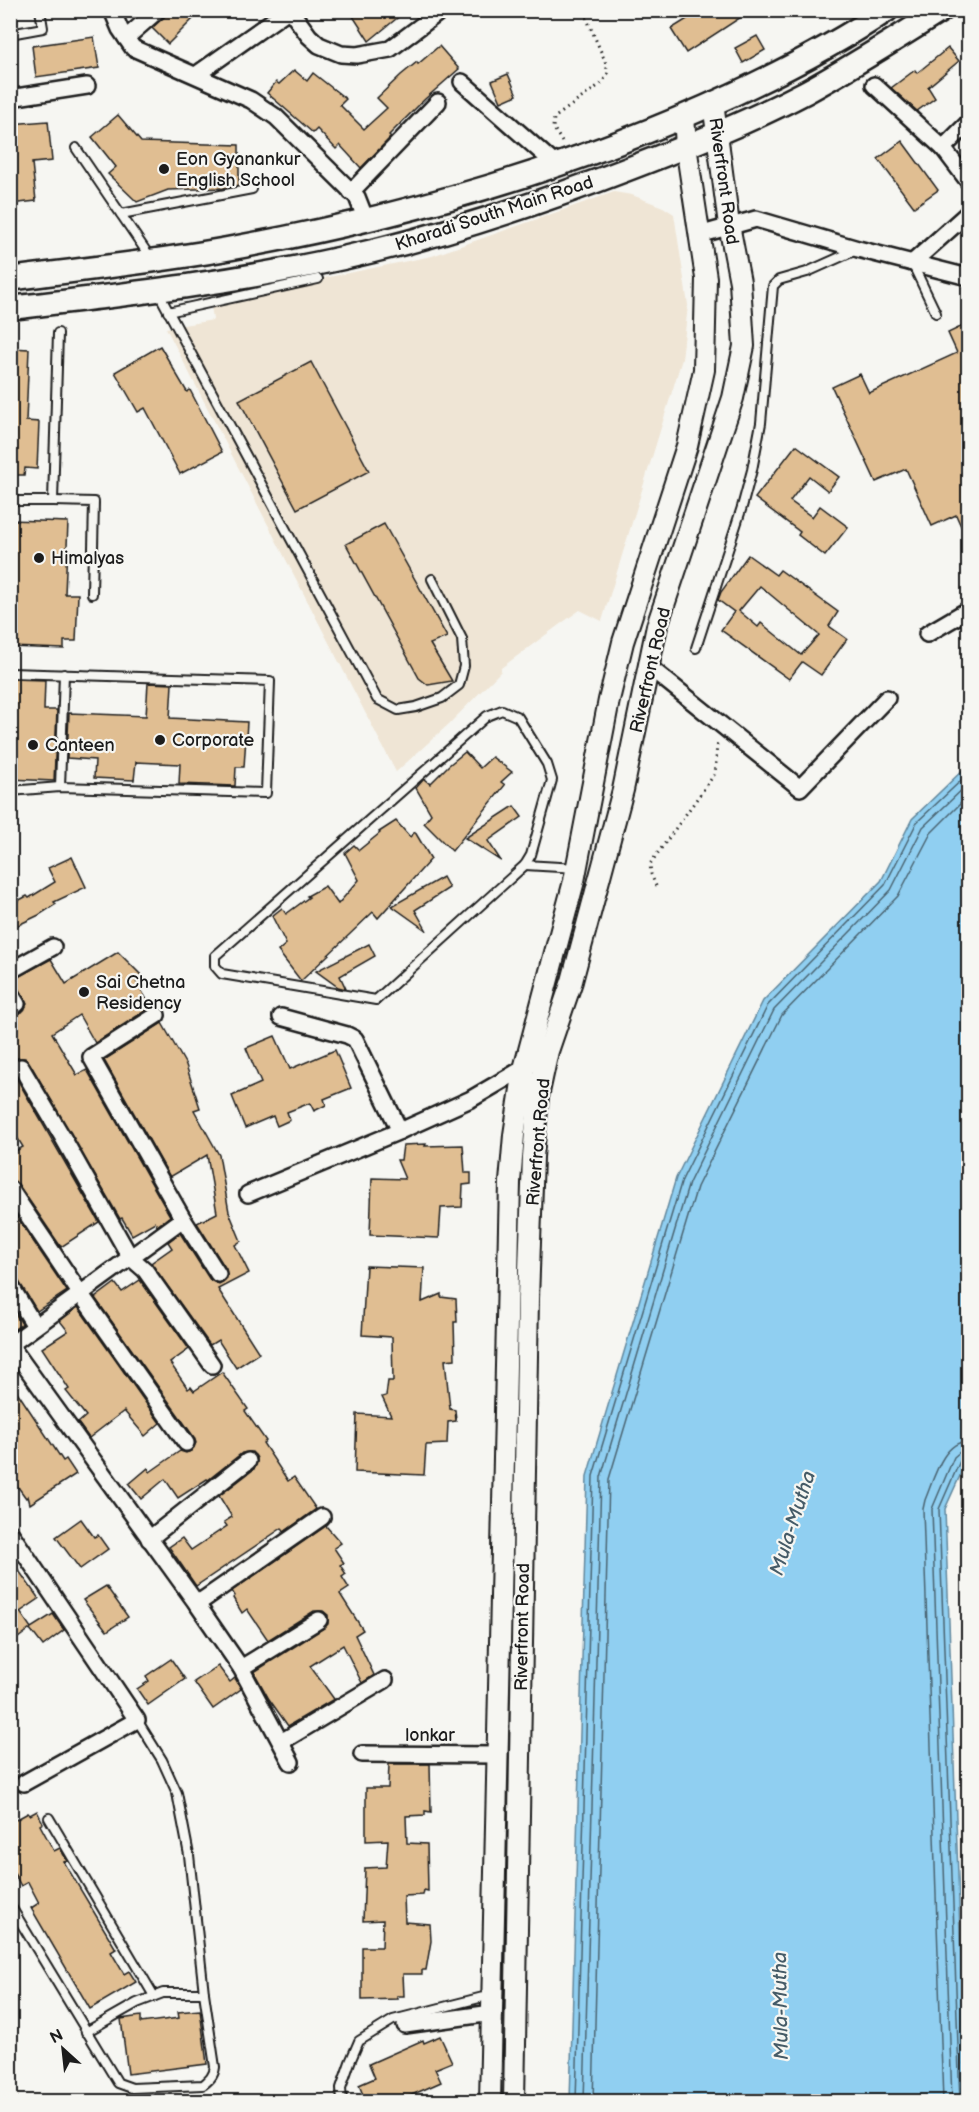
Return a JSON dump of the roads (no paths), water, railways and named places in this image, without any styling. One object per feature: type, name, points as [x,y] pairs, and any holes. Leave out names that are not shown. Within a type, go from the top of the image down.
[{"type":"main road","name":"Kharadi South Main Road","points":[[10,279],[152,261],[275,240],[443,200],[634,138],[791,67],[860,29],[887,10]]},
{"type":"main road","name":"Kharadi South Main Road","points":[[10,308],[157,291],[293,268],[374,251],[548,200],[717,133],[804,92],[874,53],[942,10]]},
{"type":"street","points":[[112,10],[120,29],[133,48],[251,100],[276,117],[357,197],[366,220]]},
{"type":"street","points":[[126,38],[158,10]]},
{"type":"street","points":[[196,75],[289,10],[319,45],[341,54],[357,55],[390,49],[442,10]]},
{"type":"street","points":[[462,82],[564,162]]},
{"type":"street","points":[[10,98],[87,86]]},
{"type":"street","points":[[874,86],[943,148],[969,181]]},
{"type":"street","points":[[351,192],[438,102]]},
{"type":"street","name":"Riverfront Road","points":[[514,2102],[528,1299],[533,1157],[538,1097],[548,1051],[572,981],[600,878],[622,790],[657,626],[733,398],[744,346],[740,282],[729,225],[713,103]]},
{"type":"street","name":"Riverfront Road","points":[[490,2102],[510,1182],[514,1135],[524,1069],[577,868],[609,700],[623,642],[687,446],[704,370],[706,278],[686,146],[684,116]]},
{"type":"street","points":[[943,148],[969,123]]},
{"type":"street","points":[[912,263],[969,213]]},
{"type":"street","points":[[699,235],[756,219],[858,249],[969,277]]},
{"type":"street","points":[[927,634],[969,610]]},
{"type":"street","points":[[648,666],[800,788],[887,698]]},
{"type":"street","points":[[10,970],[53,947]]},
{"type":"street","points":[[157,1015],[91,1057],[183,1219],[218,1274]]},
{"type":"street","points":[[281,1017],[355,1039],[400,1131]]},
{"type":"street","points":[[248,1194],[471,1099],[524,1069],[548,1051]]},
{"type":"street","points":[[21,1067],[130,1257],[144,1270],[212,1365]]},
{"type":"street","points":[[10,1189],[186,1443]]},
{"type":"street","points":[[183,1219],[10,1345],[241,1668],[291,1762]]},
{"type":"street","points":[[11,1288],[35,1326]]},
{"type":"street","points":[[149,1539],[248,1461]]},
{"type":"street","points":[[197,1604],[322,1517]]},
{"type":"street","points":[[10,1532],[137,1720],[24,1783]]},
{"type":"street","points":[[241,1668],[319,1620]]},
{"type":"street","points":[[281,1742],[385,1680]]},
{"type":"street","name":"lonkar","points":[[362,1754],[498,1755]]},
{"type":"street","points":[[405,2025],[493,2004]]},
{"type":"lane","points":[[10,34],[43,28],[40,10]]},
{"type":"lane","points":[[76,148],[152,261]]},
{"type":"lane","points":[[121,214],[252,189]]},
{"type":"lane","points":[[696,648],[752,470],[761,423],[773,286],[779,280],[807,272],[858,249]]},
{"type":"lane","points":[[912,263],[936,313]]},
{"type":"lane","points":[[168,312],[318,279]]},
{"type":"lane","points":[[157,291],[377,699],[398,710],[416,707],[442,698],[459,685],[464,666],[462,639],[432,579]]},
{"type":"lane","points":[[52,501],[58,333]]},
{"type":"lane","points":[[10,501],[94,502],[92,594]]},
{"type":"lane","points":[[10,673],[270,681],[266,793],[60,787],[10,791]]},
{"type":"lane","points":[[60,787],[63,674]]},
{"type":"lane","points":[[525,865],[531,855],[552,780],[547,764],[518,717],[502,710],[487,716],[215,956],[215,966],[222,974],[376,1000],[525,865],[577,868]]},
{"type":"lane","points":[[10,1905],[118,2083],[132,2088],[203,2085],[209,2080],[215,2067],[204,1993],[189,1855],[177,1793],[162,1760],[137,1720]]},
{"type":"lane","points":[[49,1818],[154,1996]]},
{"type":"lane","points":[[86,2032],[137,2002],[163,1993],[204,1993]]},
{"type":"lane","points":[[342,2102],[341,2088],[359,2041],[393,2020],[493,2004]]},
{"type":"lane","points":[[10,2098],[14,2102]]},
{"type":"water","name":"Mula-Mutha","points":[[968,765],[968,1458],[945,1509],[966,2101],[570,2101],[587,1476],[676,1178],[763,1001],[881,881],[912,819]]},
{"type":"place","name":"Eon Gyanankur English School","points":[[164,169]]},
{"type":"place","name":"Himalyas","points":[[39,558]]},
{"type":"place","name":"Corporate","points":[[160,740]]},
{"type":"place","name":"Canteen","points":[[33,745]]},
{"type":"place","name":"Sai Chetna Residency","points":[[84,992]]}]
